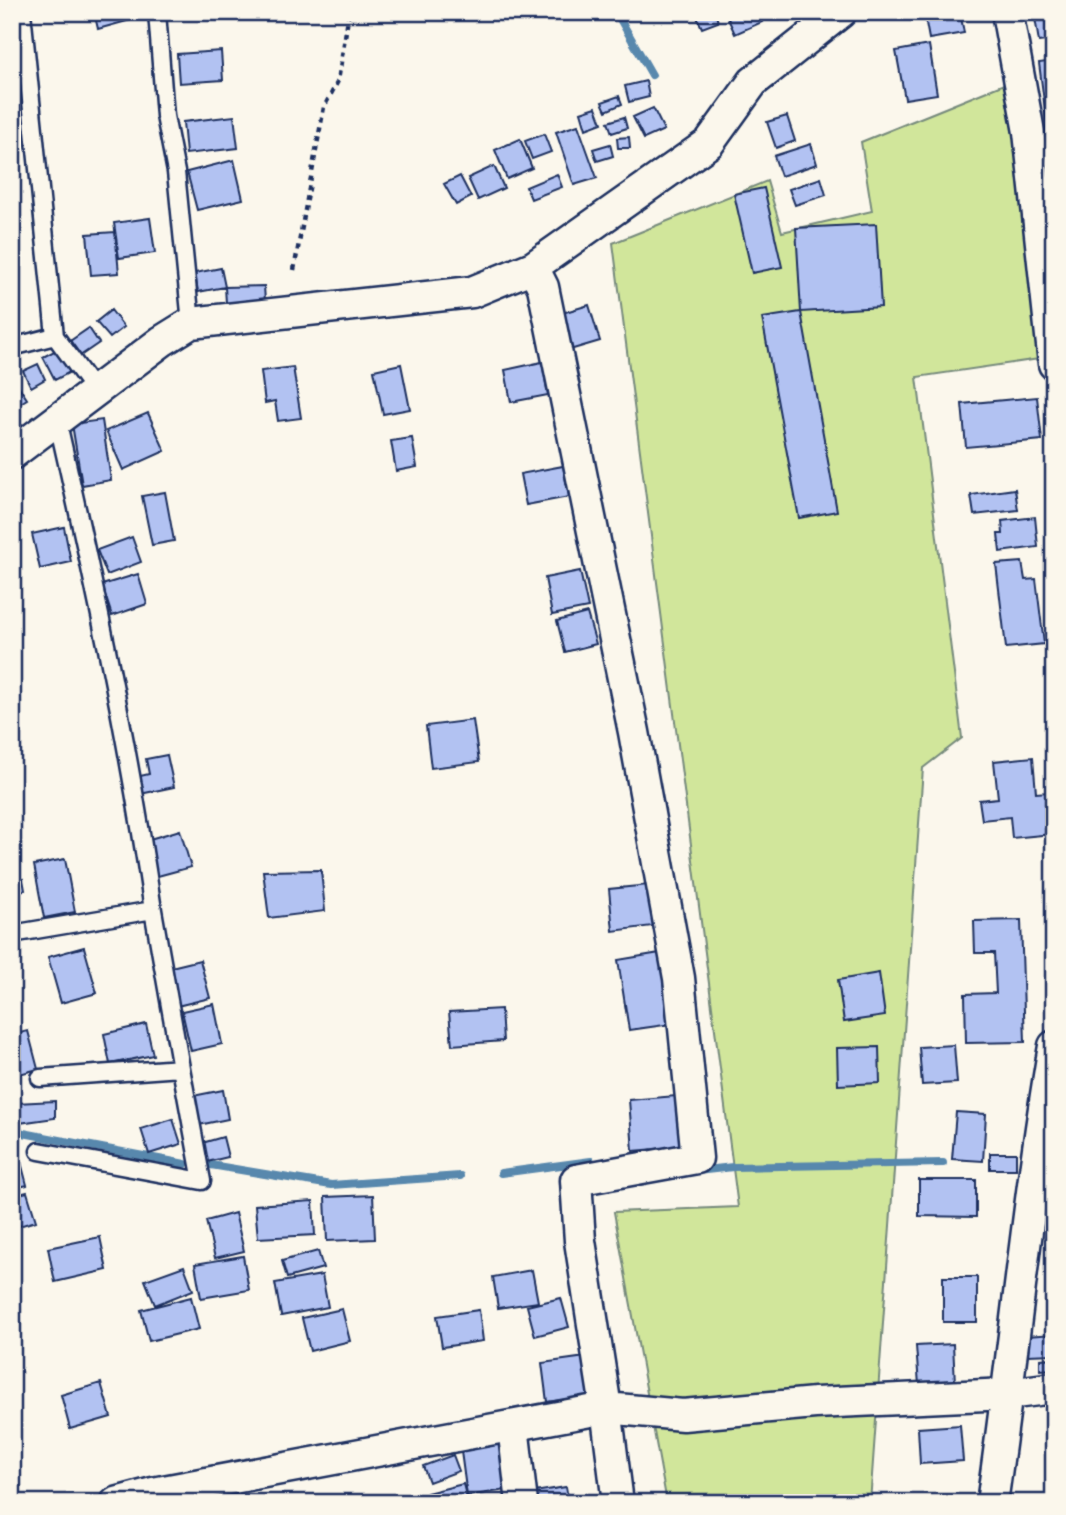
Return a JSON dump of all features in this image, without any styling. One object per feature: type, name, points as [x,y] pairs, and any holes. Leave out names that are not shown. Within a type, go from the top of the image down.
[{"type":"street","points":[[12,454],[162,341],[191,323],[472,292],[533,267],[709,143],[753,82],[841,12]]},
{"type":"street","points":[[1007,12],[1029,132],[1054,364]]},
{"type":"street","points":[[533,267],[544,287],[643,781],[679,978],[697,1158],[576,1180],[580,1241],[618,1503]]},
{"type":"street","points":[[992,1503],[1040,1130],[1054,1046]]},
{"type":"street","points":[[116,1503],[163,1497],[442,1437],[606,1408],[683,1415],[815,1404],[1007,1394],[1054,1388]]},
{"type":"street","points":[[513,1426],[522,1503]]},
{"type":"lane","points":[[22,12],[55,336],[95,391]]},
{"type":"lane","points":[[157,12],[165,116],[176,172],[191,323]]},
{"type":"lane","points":[[12,347],[55,336]]},
{"type":"lane","points":[[39,1152],[202,1181],[153,910],[141,825],[100,608],[57,419]]},
{"type":"lane","points":[[12,934],[153,910]]},
{"type":"lane","points":[[40,1078],[181,1068]]},
{"type":"path","points":[[294,270],[324,107],[338,81],[349,12]]},
{"type":"green space","points":[[1019,78],[1053,357],[917,377],[962,738],[923,768],[870,1503],[667,1503],[614,1212],[738,1207],[613,243],[767,181],[782,232],[872,211],[861,142]]},
{"type":"building","points":[[94,12],[144,12],[145,16],[98,29]]},
{"type":"building","points":[[715,12],[718,22],[702,28],[696,15]]},
{"type":"building","points":[[725,12],[758,12],[762,22],[735,34]]},
{"type":"building","points":[[924,12],[960,12],[964,33],[929,39]]},
{"type":"building","points":[[1034,12],[1054,12],[1054,40],[1039,42]]},
{"type":"building","points":[[929,45],[937,94],[905,99],[896,51]]},
{"type":"building","points":[[221,51],[223,80],[179,83],[177,54]]},
{"type":"building","points":[[1054,61],[1054,139],[1049,140],[1039,63]]},
{"type":"building","points":[[646,81],[649,97],[629,102],[625,86]]},
{"type":"building","points":[[619,96],[622,104],[606,111],[602,102]]},
{"type":"building","points":[[596,107],[602,123],[586,129],[581,112]]},
{"type":"building","points":[[653,108],[664,130],[644,139],[633,117]]},
{"type":"building","points":[[234,116],[238,148],[186,154],[183,122]]},
{"type":"building","points":[[787,116],[795,141],[776,148],[767,122]]},
{"type":"building","points":[[624,117],[627,128],[612,133],[608,122]]},
{"type":"building","points":[[578,125],[597,178],[574,185],[556,132]]},
{"type":"building","points":[[544,134],[551,152],[532,159],[525,141]]},
{"type":"building","points":[[629,137],[630,148],[618,148],[617,138]]},
{"type":"building","points":[[520,139],[532,168],[507,179],[495,150]]},
{"type":"building","points":[[610,144],[613,156],[597,161],[593,149]]},
{"type":"building","points":[[811,144],[817,164],[781,176],[774,156]]},
{"type":"building","points":[[234,160],[243,199],[197,210],[187,172]]},
{"type":"building","points":[[494,166],[504,188],[478,200],[468,178]]},
{"type":"building","points":[[557,174],[562,187],[531,199],[526,187]]},
{"type":"building","points":[[460,176],[471,197],[456,205],[444,184]]},
{"type":"building","points":[[821,178],[826,195],[795,205],[789,189]]},
{"type":"building","points":[[764,188],[782,267],[752,273],[734,194]]},
{"type":"building","points":[[150,218],[155,253],[119,258],[114,223]]},
{"type":"building","points":[[876,224],[881,307],[801,312],[796,228]]},
{"type":"building","points":[[115,232],[119,273],[91,275],[87,234]]},
{"type":"building","points":[[221,268],[225,287],[198,292],[195,273]]},
{"type":"building","points":[[264,286],[265,301],[226,303],[225,287]]},
{"type":"building","points":[[589,305],[600,341],[563,352],[552,316]]},
{"type":"building","points":[[111,310],[124,327],[110,338],[96,322]]},
{"type":"building","points":[[801,312],[837,511],[799,518],[762,318]]},
{"type":"building","points":[[89,328],[99,343],[80,356],[70,341]]},
{"type":"building","points":[[58,349],[70,372],[55,380],[43,357]]},
{"type":"building","points":[[542,362],[548,395],[511,402],[505,370]]},
{"type":"building","points":[[38,364],[45,379],[31,387],[23,371]]},
{"type":"building","points":[[401,364],[410,409],[383,414],[374,370]]},
{"type":"building","points":[[293,367],[301,418],[278,421],[275,401],[265,403],[261,371]]},
{"type":"building","points":[[12,376],[27,399],[12,408]]},
{"type":"building","points":[[1037,397],[1042,440],[966,447],[962,404]]},
{"type":"building","points":[[148,413],[165,451],[123,470],[106,431]]},
{"type":"building","points":[[102,420],[111,480],[82,485],[72,424]]},
{"type":"building","points":[[412,438],[417,467],[396,471],[391,441]]},
{"type":"building","points":[[563,466],[569,497],[526,505],[520,474]]},
{"type":"building","points":[[1015,489],[1018,510],[974,515],[971,495]]},
{"type":"building","points":[[165,492],[174,541],[152,545],[142,496]]},
{"type":"building","points":[[1035,517],[1038,547],[1000,552],[998,534],[1003,534],[1002,521]]},
{"type":"building","points":[[64,527],[71,562],[40,569],[32,534]]},
{"type":"building","points":[[132,537],[141,562],[107,575],[97,550]]},
{"type":"building","points":[[1022,562],[1025,580],[1036,579],[1044,644],[1006,648],[996,564]]},
{"type":"building","points":[[580,571],[588,608],[552,615],[545,578]]},
{"type":"building","points":[[138,574],[147,604],[112,616],[102,585]]},
{"type":"building","points":[[587,613],[596,644],[565,652],[557,621]]},
{"type":"building","points":[[473,720],[479,762],[431,768],[426,726]]},
{"type":"building","points":[[167,755],[174,787],[140,794],[136,777],[149,774],[146,759]]},
{"type":"building","points":[[1033,757],[1036,793],[1048,792],[1052,834],[1012,838],[1010,817],[982,820],[979,800],[998,798],[994,761]]},
{"type":"building","points":[[180,830],[191,867],[154,877],[143,841]]},
{"type":"building","points":[[65,859],[75,912],[44,918],[34,865]]},
{"type":"building","points":[[321,870],[325,911],[269,918],[263,871]]},
{"type":"building","points":[[23,879],[25,890],[12,892],[12,881]]},
{"type":"building","points":[[648,885],[653,926],[613,931],[609,889]]},
{"type":"building","points":[[1021,920],[1025,1042],[966,1043],[965,994],[996,993],[994,953],[975,953],[974,921]]},
{"type":"building","points":[[84,947],[97,993],[61,1003],[48,957]]},
{"type":"building","points":[[660,953],[672,1024],[629,1030],[618,960]]},
{"type":"building","points":[[200,960],[210,998],[177,1006],[167,968]]},
{"type":"building","points":[[879,973],[885,1016],[844,1022],[838,980]]},
{"type":"building","points":[[214,1004],[222,1044],[191,1051],[182,1011]]},
{"type":"building","points":[[501,1009],[503,1041],[452,1045],[449,1012]]},
{"type":"building","points":[[146,1024],[153,1055],[110,1064],[104,1034]]},
{"type":"building","points":[[28,1031],[38,1069],[12,1076],[12,1035]]},
{"type":"building","points":[[954,1045],[957,1083],[922,1085],[919,1047]]},
{"type":"building","points":[[879,1047],[880,1083],[838,1085],[837,1048]]},
{"type":"building","points":[[223,1090],[228,1119],[194,1126],[188,1097]]},
{"type":"building","points":[[676,1096],[680,1147],[633,1151],[629,1100]]},
{"type":"building","points":[[55,1101],[55,1118],[19,1123],[16,1103]]},
{"type":"building","points":[[956,1112],[986,1114],[983,1161],[952,1159]]},
{"type":"building","points":[[173,1119],[181,1144],[149,1154],[141,1129]]},
{"type":"building","points":[[223,1137],[228,1157],[207,1162],[202,1143]]},
{"type":"building","points":[[17,1147],[27,1185],[12,1189],[12,1148]]},
{"type":"building","points":[[990,1153],[1016,1153],[1016,1169],[990,1169]]},
{"type":"building","points":[[919,1180],[976,1180],[976,1217],[919,1216]]},
{"type":"building","points":[[27,1192],[36,1221],[12,1228],[12,1196]]},
{"type":"building","points":[[373,1195],[375,1239],[327,1241],[325,1197]]},
{"type":"building","points":[[313,1201],[315,1235],[258,1238],[255,1205]]},
{"type":"building","points":[[235,1213],[244,1251],[215,1258],[206,1221]]},
{"type":"building","points":[[100,1237],[107,1270],[55,1282],[48,1248]]},
{"type":"building","points":[[318,1251],[323,1268],[287,1278],[282,1261]]},
{"type":"building","points":[[243,1256],[249,1290],[201,1298],[195,1264]]},
{"type":"building","points":[[184,1266],[193,1290],[155,1305],[145,1280]]},
{"type":"building","points":[[532,1270],[538,1302],[498,1308],[493,1277]]},
{"type":"building","points":[[322,1275],[328,1307],[281,1316],[275,1283]]},
{"type":"building","points":[[943,1277],[977,1277],[977,1322],[943,1322]]},
{"type":"building","points":[[191,1297],[199,1329],[149,1341],[141,1310]]},
{"type":"building","points":[[561,1298],[569,1327],[535,1336],[527,1306]]},
{"type":"building","points":[[342,1309],[350,1341],[310,1351],[302,1318]]},
{"type":"building","points":[[479,1310],[483,1341],[442,1347],[437,1316]]},
{"type":"building","points":[[1054,1334],[1054,1354],[1027,1355],[1026,1336]]},
{"type":"building","points":[[953,1344],[955,1383],[919,1385],[916,1346]]},
{"type":"building","points":[[586,1357],[591,1396],[547,1402],[542,1363]]},
{"type":"building","points":[[1054,1358],[1054,1369],[1040,1370],[1040,1359]]},
{"type":"building","points":[[101,1383],[111,1417],[70,1429],[61,1395]]},
{"type":"building","points":[[960,1425],[963,1461],[920,1464],[918,1428]]},
{"type":"building","points":[[500,1438],[507,1490],[467,1496],[460,1444]]},
{"type":"building","points":[[453,1455],[459,1471],[429,1482],[423,1466]]},
{"type":"building","points":[[463,1484],[468,1503],[430,1503],[427,1493]]},
{"type":"building","points":[[566,1487],[569,1503],[530,1503],[528,1493]]},
{"type":"waterway","points":[[616,12],[652,75]]},
{"type":"waterway","points":[[12,1115],[18,1132],[185,1164]]},
{"type":"waterway","points":[[501,1173],[591,1161]]},
{"type":"waterway","points":[[697,1171],[733,1167],[943,1163]]},
{"type":"waterway","points":[[211,1165],[331,1185],[460,1176]]}]
